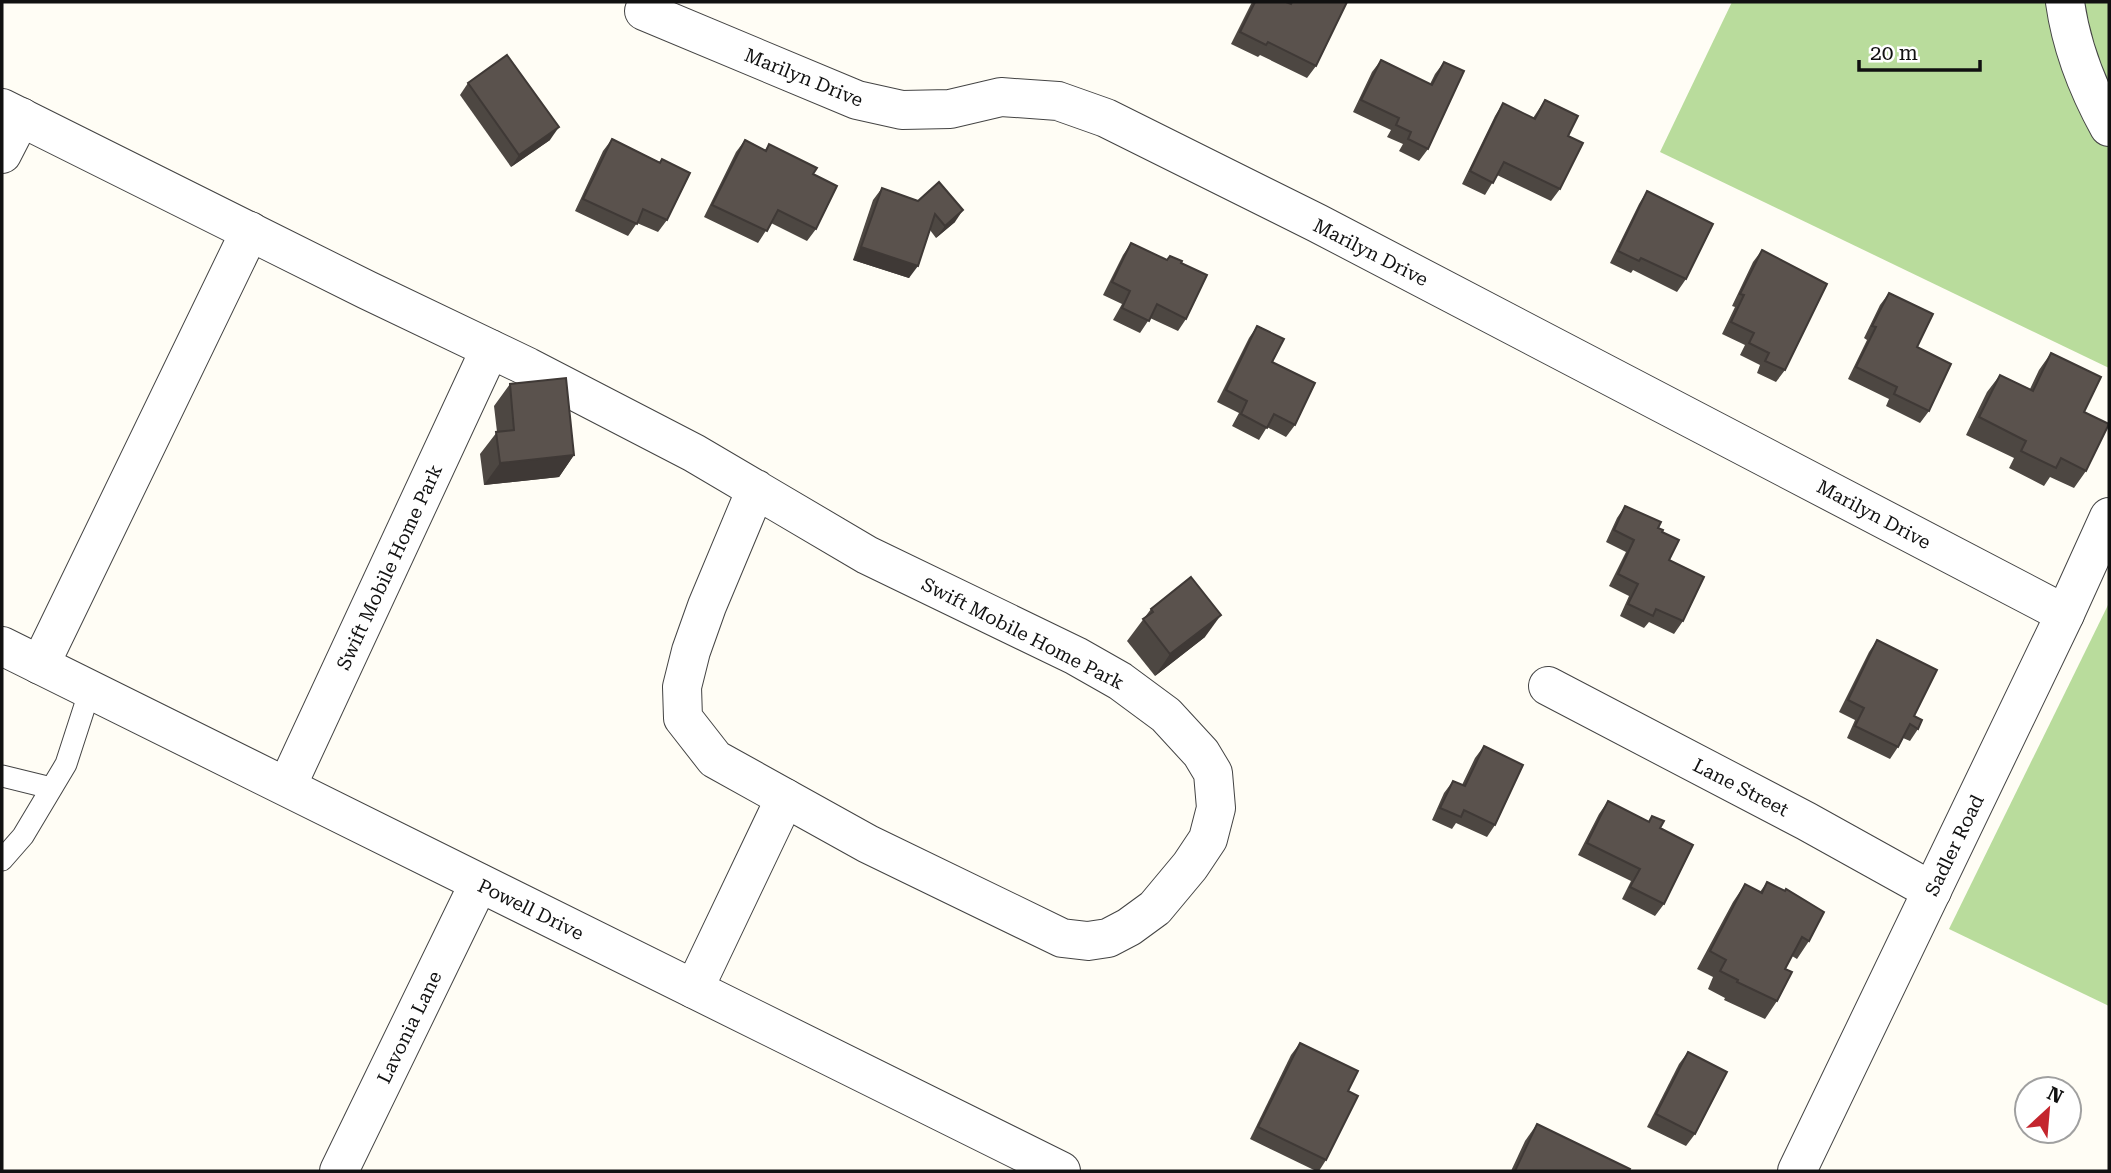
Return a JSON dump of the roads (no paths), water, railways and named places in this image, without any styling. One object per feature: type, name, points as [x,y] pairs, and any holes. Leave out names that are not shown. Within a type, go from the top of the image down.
[{"type":"street","points":[[2065,2],[2067,18],[2086,79],[2109,127]]},
{"type":"street","name":"Marilyn Drive","points":[[644,11],[857,100],[902,110],[950,109],[1001,97],[1058,101],[1106,118],[1317,223],[2065,614]]},
{"type":"street","name":"Swift Mobile Home Park","points":[[2,154],[11,113],[490,349],[694,453],[756,489],[867,555],[1076,656],[1120,681],[1166,715],[1201,752],[1213,773],[1216,808],[1208,839],[1190,866],[1155,908],[1129,928],[1108,938],[1088,941],[1062,938],[868,844],[715,759],[683,718],[682,687],[707,606],[756,489]]},
{"type":"street","points":[[40,665],[250,231]]},
{"type":"street","name":"Swift Mobile Home Park","points":[[287,786],[490,349]]},
{"type":"street","name":"Sadler Road","points":[[1797,1171],[2109,517]]},
{"type":"street","name":"Powell Drive","points":[[2,646],[1061,1171]]},
{"type":"street","name":"Lane Street","points":[[1548,686],[1806,821],[1932,891]]},
{"type":"street","points":[[694,989],[785,798]]},
{"type":"street","name":"Lavonia Lane","points":[[340,1171],[479,883]]},
{"type":"lane","points":[[2,860],[23,836],[66,764],[90,690]]},
{"type":"lane","points":[[2,776],[51,788]]}]
